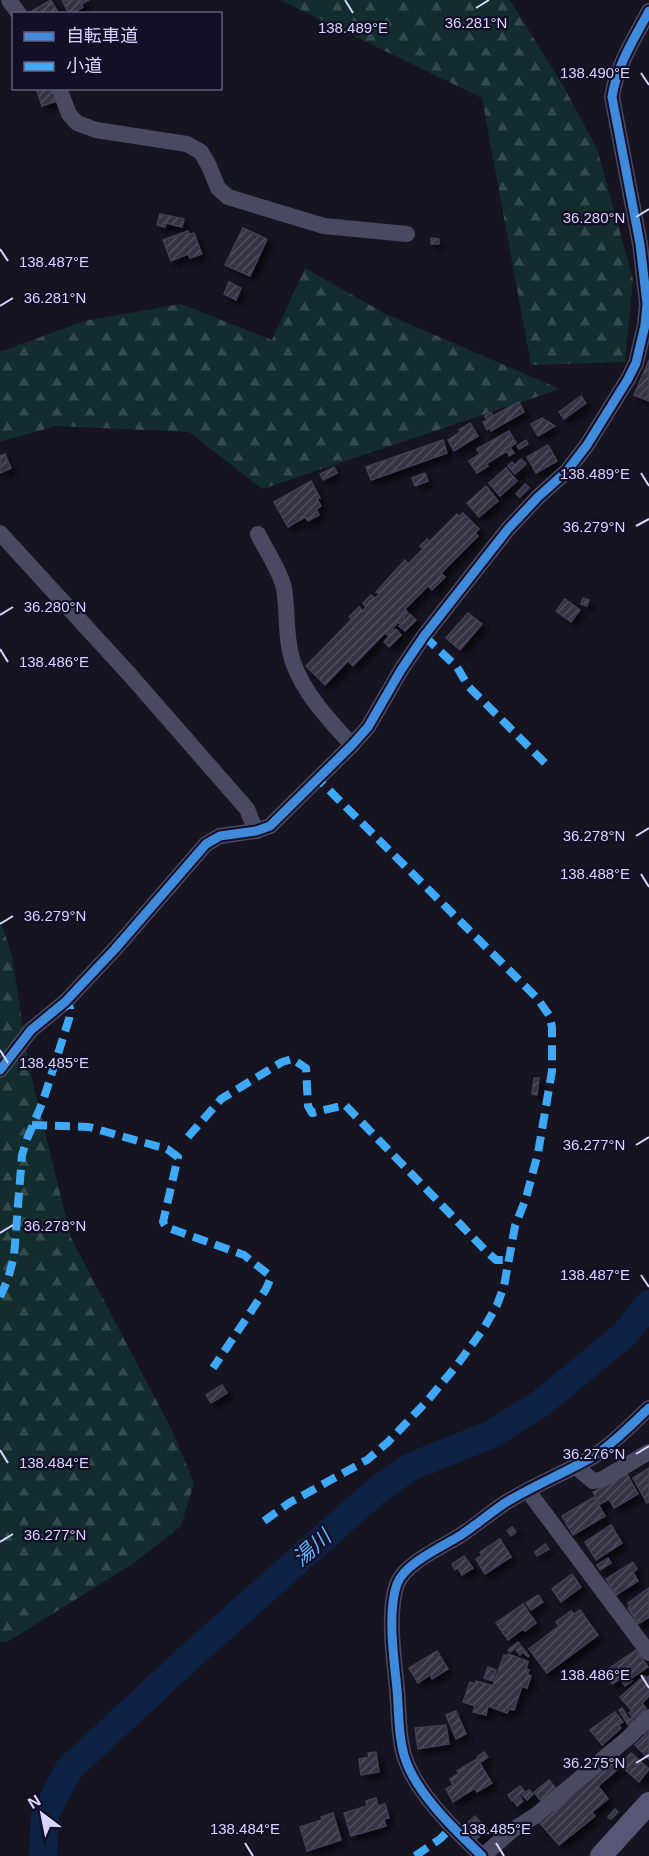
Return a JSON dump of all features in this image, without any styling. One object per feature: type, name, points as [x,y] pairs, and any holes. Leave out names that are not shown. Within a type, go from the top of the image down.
[{"type":"main road","points":[[601,1856],[649,1803]]},
{"type":"street","points":[[0,1070],[31,1030],[65,1002],[115,949],[206,844],[220,836],[256,831],[270,826],[368,728],[401,670],[431,627],[508,529],[567,471],[587,445],[628,379],[636,363],[645,325],[647,304],[640,244],[612,97],[620,64],[649,11]]},
{"type":"street","points":[[60,90],[69,114],[77,123],[96,130],[186,144],[201,152],[218,188],[228,197],[324,226],[407,234]]},
{"type":"street","points":[[0,533],[130,675],[247,809],[256,831]]},
{"type":"street","points":[[258,534],[282,582],[290,653],[294,665],[302,682],[326,717],[352,745]]},
{"type":"street","points":[[649,1408],[602,1450],[506,1503],[475,1526],[407,1569],[397,1583],[392,1642],[401,1740],[411,1774],[452,1827],[483,1856],[511,1831],[535,1816],[629,1737],[649,1717]]},
{"type":"street","points":[[575,1466],[593,1481],[601,1480],[649,1452]]},
{"type":"street","points":[[528,1491],[649,1653]]},
{"type":"green space","points":[[280,0],[510,0],[564,87],[597,149],[633,279],[625,362],[531,365],[482,98]]},
{"type":"green space","points":[[305,268],[386,314],[560,389],[262,489],[189,432],[56,426],[0,442],[0,352],[84,321],[181,304],[272,340]]},
{"type":"green space","points":[[0,919],[12,956],[29,1067],[71,1238],[172,1430],[194,1483],[181,1526],[134,1563],[9,1641],[0,1642]]},
{"type":"building","points":[[51,0],[58,12],[30,12]]},
{"type":"building","points":[[62,0],[89,0],[81,4],[83,7],[74,12],[68,12]]},
{"type":"building","points":[[37,90],[54,90],[57,101],[42,106]]},
{"type":"building","points":[[160,214],[184,219],[182,227],[166,223],[165,227],[157,225]]},
{"type":"building","points":[[243,228],[267,239],[250,276],[225,265]]},
{"type":"building","points":[[188,231],[189,234],[194,233],[202,254],[190,258],[188,254],[171,261],[163,240]]},
{"type":"building","points":[[431,238],[439,239],[439,244],[431,244]]},
{"type":"building","points":[[229,282],[241,288],[236,300],[224,294]]},
{"type":"building","points":[[649,360],[649,401],[634,395]]},
{"type":"building","points":[[581,396],[586,403],[564,419],[559,412]]},
{"type":"building","points":[[519,402],[524,412],[491,431],[490,428],[487,430],[483,422],[487,420],[485,416],[491,412],[493,416]]},
{"type":"building","points":[[542,418],[555,426],[538,436],[531,424]]},
{"type":"building","points":[[470,423],[478,436],[454,451],[448,440]]},
{"type":"building","points":[[509,431],[516,443],[510,447],[514,453],[509,456],[507,451],[486,464],[488,466],[477,473],[469,461],[480,454],[477,449]]},
{"type":"building","points":[[443,440],[447,453],[371,480],[366,467]]},
{"type":"building","points":[[526,440],[528,444],[519,449],[517,446]]},
{"type":"building","points":[[548,445],[557,461],[536,473],[527,457]]},
{"type":"building","points":[[5,454],[11,468],[0,473],[0,456]]},
{"type":"building","points":[[521,459],[526,464],[515,474],[508,466],[512,462],[515,465]]},
{"type":"building","points":[[334,467],[337,473],[323,480],[320,474]]},
{"type":"building","points":[[506,468],[517,481],[500,496],[489,483]]},
{"type":"building","points":[[425,473],[428,481],[415,486],[412,478]]},
{"type":"building","points":[[311,481],[320,498],[317,499],[321,506],[316,509],[319,515],[308,521],[305,517],[288,527],[274,502]]},
{"type":"building","points":[[525,484],[529,488],[520,497],[516,494]]},
{"type":"building","points":[[486,486],[498,501],[479,517],[467,503]]},
{"type":"building","points":[[463,513],[479,529],[475,533],[478,536],[441,573],[445,577],[432,590],[428,586],[405,609],[408,613],[404,617],[406,619],[410,614],[416,620],[405,631],[398,622],[392,629],[394,631],[396,629],[401,635],[389,647],[384,642],[389,636],[385,633],[353,666],[348,661],[325,685],[306,666],[352,619],[349,617],[359,607],[363,611],[366,607],[363,603],[371,595],[375,598],[379,594],[376,592],[405,560],[408,564],[423,549],[420,546],[427,539],[430,541],[457,514],[460,516]]},
{"type":"building","points":[[583,598],[589,600],[587,606],[581,604]]},
{"type":"building","points":[[565,599],[580,610],[571,622],[556,611]]},
{"type":"building","points":[[468,613],[482,624],[460,650],[446,638]]},
{"type":"building","points":[[534,1078],[539,1078],[537,1095],[532,1094]]},
{"type":"building","points":[[222,1385],[227,1393],[211,1403],[206,1395]]},
{"type":"building","points":[[649,1468],[649,1502],[647,1503],[633,1478]]},
{"type":"building","points":[[627,1474],[638,1494],[614,1508],[609,1499],[600,1504],[593,1492]]},
{"type":"building","points":[[594,1497],[605,1516],[573,1535],[562,1516]]},
{"type":"building","points":[[611,1525],[622,1543],[596,1560],[585,1542]]},
{"type":"building","points":[[512,1527],[516,1532],[511,1536],[507,1531]]},
{"type":"building","points":[[500,1539],[511,1557],[485,1574],[476,1559],[482,1556],[480,1552]]},
{"type":"building","points":[[545,1544],[549,1549],[537,1556],[535,1552]]},
{"type":"building","points":[[464,1556],[473,1568],[462,1575],[458,1568],[455,1570],[452,1564]]},
{"type":"building","points":[[608,1558],[611,1563],[600,1570],[597,1565]]},
{"type":"building","points":[[633,1562],[637,1569],[633,1572],[638,1581],[616,1595],[606,1579]]},
{"type":"building","points":[[572,1574],[581,1587],[561,1602],[552,1589]]},
{"type":"building","points":[[649,1588],[649,1617],[638,1624],[628,1608],[630,1606],[628,1603]]},
{"type":"building","points":[[538,1595],[543,1602],[531,1610],[526,1603]]},
{"type":"building","points":[[523,1604],[536,1623],[508,1640],[496,1623]]},
{"type":"building","points":[[580,1610],[598,1635],[547,1673],[529,1649],[559,1626],[556,1622],[571,1611],[574,1614]]},
{"type":"building","points":[[518,1642],[520,1644],[510,1652],[508,1650]]},
{"type":"building","points":[[521,1646],[528,1657],[523,1652],[520,1655],[516,1650]]},
{"type":"building","points":[[636,1650],[648,1667],[630,1679],[632,1681],[625,1686],[620,1679],[612,1684],[604,1672]]},
{"type":"building","points":[[437,1651],[448,1669],[432,1679],[430,1675],[418,1683],[409,1668]]},
{"type":"building","points":[[508,1654],[527,1661],[526,1669],[529,1670],[527,1674],[531,1676],[527,1688],[522,1686],[514,1710],[509,1709],[507,1713],[488,1706],[486,1715],[473,1712],[475,1706],[463,1702],[470,1682],[475,1684],[476,1681],[493,1686],[504,1655],[508,1656]]},
{"type":"building","points":[[488,1667],[496,1670],[493,1681],[484,1678]]},
{"type":"building","points":[[644,1676],[647,1678],[649,1676],[649,1696],[642,1703],[646,1708],[634,1719],[629,1713],[632,1711],[620,1697]]},
{"type":"building","points":[[622,1708],[633,1721],[628,1725],[619,1710]]},
{"type":"building","points":[[456,1711],[466,1734],[456,1739],[446,1715]]},
{"type":"building","points":[[615,1712],[623,1722],[618,1725],[621,1728],[602,1745],[590,1730]]},
{"type":"building","points":[[446,1725],[449,1744],[418,1749],[415,1728]]},
{"type":"building","points":[[649,1725],[649,1759],[635,1745],[645,1735],[642,1732]]},
{"type":"building","points":[[376,1752],[379,1772],[361,1775],[359,1759],[369,1757],[368,1753]]},
{"type":"building","points":[[484,1752],[488,1757],[481,1762],[477,1757]]},
{"type":"building","points":[[631,1753],[649,1769],[639,1782],[620,1765]]},
{"type":"building","points":[[477,1759],[492,1783],[477,1792],[475,1788],[453,1802],[446,1789],[453,1785],[450,1779],[459,1773],[457,1771]]},
{"type":"building","points":[[612,1762],[618,1769],[598,1786],[608,1799],[592,1812],[595,1816],[559,1845],[539,1822]]},
{"type":"building","points":[[549,1780],[556,1789],[541,1801],[534,1792]]},
{"type":"building","points":[[520,1786],[524,1791],[512,1801],[508,1795]]},
{"type":"building","points":[[529,1790],[533,1794],[527,1800],[522,1795]]},
{"type":"building","points":[[520,1797],[523,1801],[517,1806],[514,1801]]},
{"type":"building","points":[[376,1798],[378,1806],[385,1804],[389,1818],[384,1819],[386,1826],[351,1836],[344,1813],[367,1806],[366,1801]]},
{"type":"building","points":[[615,1809],[618,1812],[611,1819],[608,1817]]},
{"type":"building","points":[[333,1813],[341,1840],[307,1851],[300,1827],[322,1820],[321,1817]]},
{"type":"building","points":[[475,1816],[487,1829],[477,1839],[464,1826]]},
{"type":"waterway","name":"湯川","points":[[43,1856],[45,1814],[69,1769],[195,1652],[376,1491],[410,1467],[492,1434],[541,1403],[624,1335],[649,1304]]},
{"type":"marked path","points":[[424,636],[457,667],[468,686],[549,767]]},
{"type":"marked path","points":[[264,1521],[289,1503],[367,1460],[388,1442],[428,1400],[484,1328],[497,1305],[504,1286],[515,1226],[526,1198],[538,1153],[552,1071],[552,1027],[549,1015],[537,998],[318,779]]},
{"type":"marked path","points":[[0,1297],[14,1256],[22,1155],[43,1101],[69,1019],[70,1008],[65,1002]]},
{"type":"marked path","points":[[188,1137],[221,1099],[282,1062],[292,1059],[306,1068],[308,1106],[312,1113],[345,1105],[487,1252],[496,1260],[510,1260]]},
{"type":"marked path","points":[[32,1125],[89,1127],[167,1149],[178,1157],[163,1222],[166,1227],[244,1255],[269,1275],[270,1280],[266,1289],[213,1368]]},
{"type":"marked path","points":[[415,1856],[440,1839],[452,1827]]},
{"type":"cycle path","points":[[0,1070],[31,1030],[65,1002],[115,949],[206,844],[220,836],[256,831],[270,826],[352,745],[368,727],[424,636],[508,529],[567,471],[587,445],[628,379],[636,363],[645,325],[647,304],[640,244],[612,97],[622,63],[649,11]]},
{"type":"cycle path","points":[[482,1856],[428,1799],[419,1787],[403,1753],[392,1636],[392,1608],[397,1584],[401,1576],[416,1562],[461,1535],[505,1503],[594,1456],[622,1434],[649,1408]]}]
